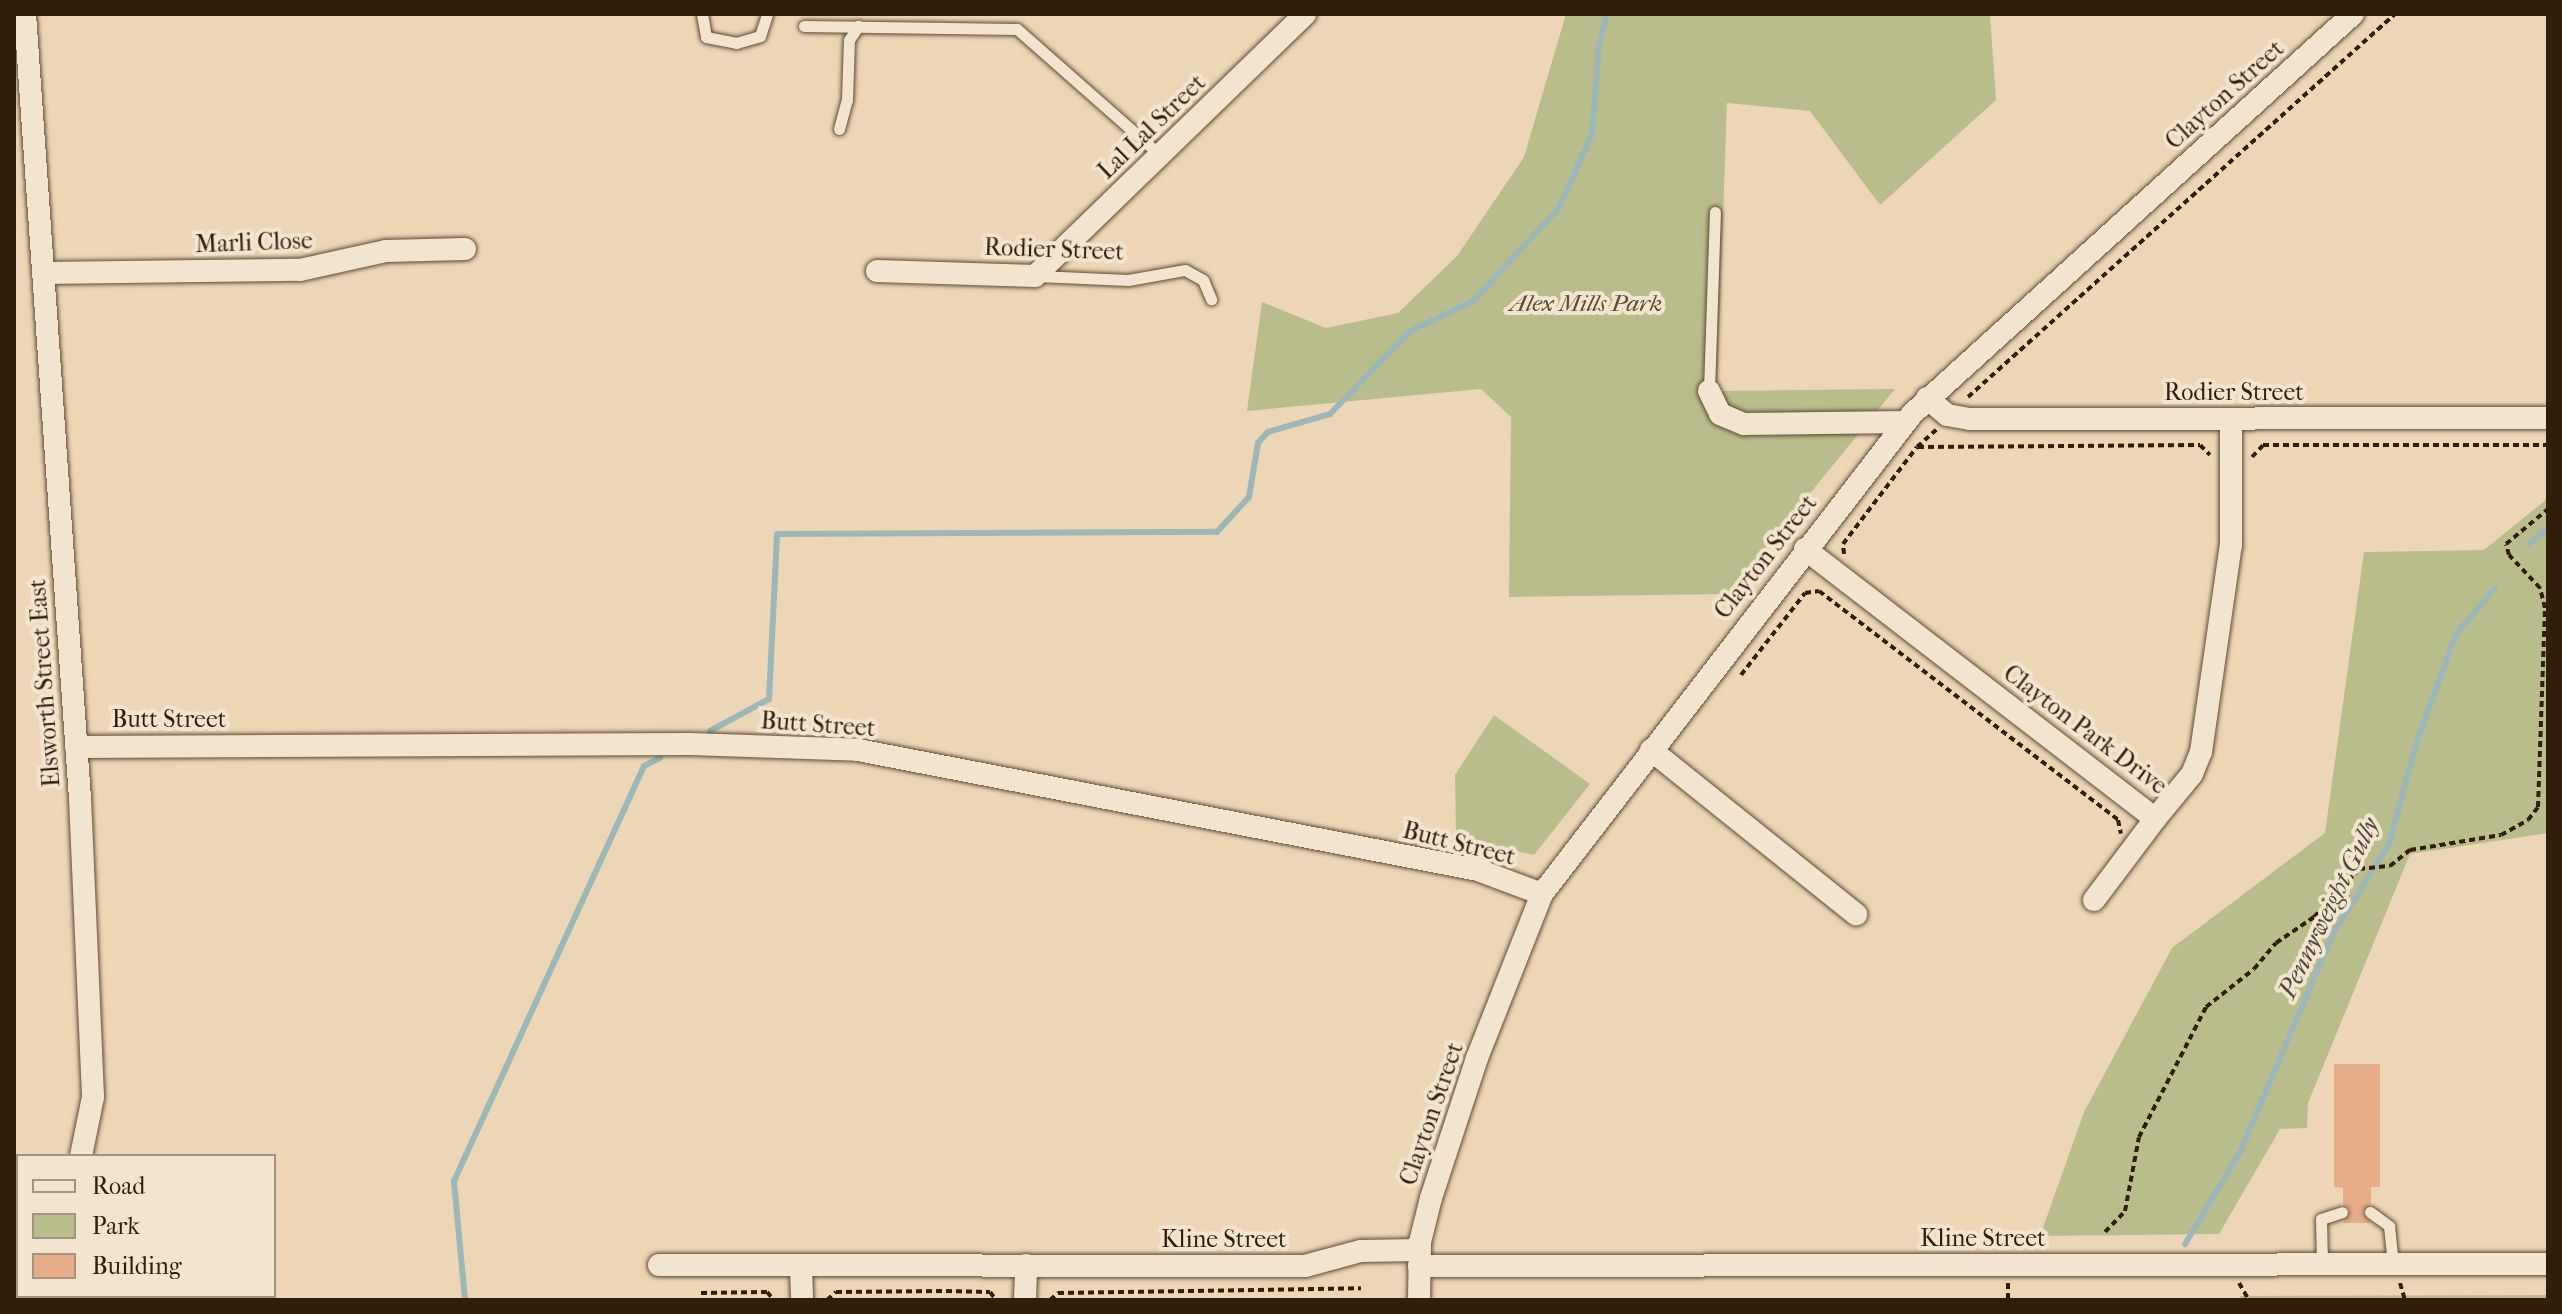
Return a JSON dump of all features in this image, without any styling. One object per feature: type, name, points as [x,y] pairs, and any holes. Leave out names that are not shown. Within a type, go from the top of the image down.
[{"type":"street","name":"Elsworth Street East","points":[[25,14],[76,747],[93,1097],[81,1154]]},
{"type":"street","name":"Lal Lal Street","points":[[1035,276],[1305,14]]},
{"type":"street","name":"Clayton Street","points":[[1419,1300],[1419,1258],[1431,1198],[1477,1058],[1542,894],[1904,422],[2353,14]]},
{"type":"street","name":"Marli Close","points":[[43,273],[300,270],[386,251],[465,249]]},
{"type":"street","name":"Rodier Street","points":[[877,271],[1035,276]]},
{"type":"street","points":[[1709,391],[1720,414],[1744,424],[1904,422]]},
{"type":"street","points":[[1927,398],[1950,416]]},
{"type":"street","name":"Rodier Street","points":[[1950,416],[2548,418]]},
{"type":"street","name":"Clayton Park Drive","points":[[1805,549],[2155,819],[2192,774],[2201,752],[2242,459],[2231,419]]},
{"type":"street","name":"Butt Street","points":[[76,747],[690,744],[858,750],[1478,870],[1542,894]]},
{"type":"street","points":[[1651,750],[1856,914]]},
{"type":"street","points":[[2094,900],[2155,819]]},
{"type":"street","name":"Kline Street","points":[[659,1265],[801,1268],[1305,1266],[1361,1251],[1419,1258],[2548,1264]]},
{"type":"street","points":[[1025,1300],[1026,1265]]},
{"type":"street","points":[[801,1268],[802,1300]]},
{"type":"lane","points":[[702,14],[704,35],[730,43],[760,36],[767,14]]},
{"type":"lane","points":[[804,26],[1017,29],[1160,155]]},
{"type":"lane","points":[[839,129],[847,100],[849,40],[858,26]]},
{"type":"lane","points":[[1709,391],[1715,212]]},
{"type":"lane","name":"Rodier Street","points":[[1035,276],[1128,280],[1185,270],[1203,280],[1211,299]]},
{"type":"lane","points":[[2322,1263],[2321,1219],[2342,1212]]},
{"type":"lane","points":[[2370,1212],[2388,1223],[2393,1263]]},
{"type":"path","points":[[1837,574],[1847,560],[1843,544],[1917,447],[2395,14]]},
{"type":"path","points":[[1917,447],[2200,445],[2211,459],[2242,459]]},
{"type":"path","points":[[2263,445],[2548,445]]},
{"type":"path","points":[[2105,1232],[2125,1211],[2134,1149],[2196,1019],[2276,943],[2314,917],[2349,876],[2364,866],[2390,866],[2410,850],[2501,835],[2528,820],[2538,807],[2545,608],[2540,588],[2509,555],[2506,544],[2548,509]]},
{"type":"path","points":[[1741,675],[1805,593],[1819,591],[2118,820],[2120,833],[2137,844]]},
{"type":"path","points":[[1050,1300],[1058,1293],[1361,1288]]},
{"type":"path","points":[[827,1300],[836,1292],[946,1291],[990,1292],[996,1300]]},
{"type":"path","points":[[701,1293],[767,1292],[774,1300]]},
{"type":"green space","name":"Alex Mills Park","points":[[1566,14],[1990,14],[1996,100],[1880,205],[1810,111],[1727,103],[1717,391],[1895,389],[1728,594],[1509,597],[1511,417],[1481,389],[1247,411],[1262,302],[1326,328],[1398,313],[1457,256],[1524,157]]},
{"type":"green space","points":[[2548,498],[2548,833],[2410,854],[2308,1103],[2307,1128],[2280,1129],[2219,1234],[2040,1236],[2084,1112],[2172,948],[2325,833],[2364,552],[2484,550]]},
{"type":"green space","points":[[1494,715],[1590,784],[1534,855],[1456,838],[1455,775]]},
{"type":"green space","points":[[2548,1295],[2548,1300],[2240,1300],[2240,1296]]},
{"type":"building","points":[[2334,1064],[2380,1064],[2380,1187],[2371,1187],[2371,1204],[2362,1212],[2371,1223],[2343,1223],[2350,1210],[2343,1204],[2343,1188],[2334,1187]]},
{"type":"waterway","points":[[710,731],[769,699],[777,534],[1217,532],[1249,497],[1258,443],[1268,432],[1330,414],[1409,332],[1474,300],[1559,208],[1592,134],[1599,44],[1607,14]]},
{"type":"waterway","name":"Pennyweight Gully","points":[[2529,544],[2548,528]]},
{"type":"waterway","name":"Pennyweight Gully","points":[[2185,1244],[2240,1152],[2334,932],[2389,844],[2417,741],[2456,634],[2495,588]]},
{"type":"waterway","points":[[465,1300],[454,1181],[644,766],[660,758]]}]
